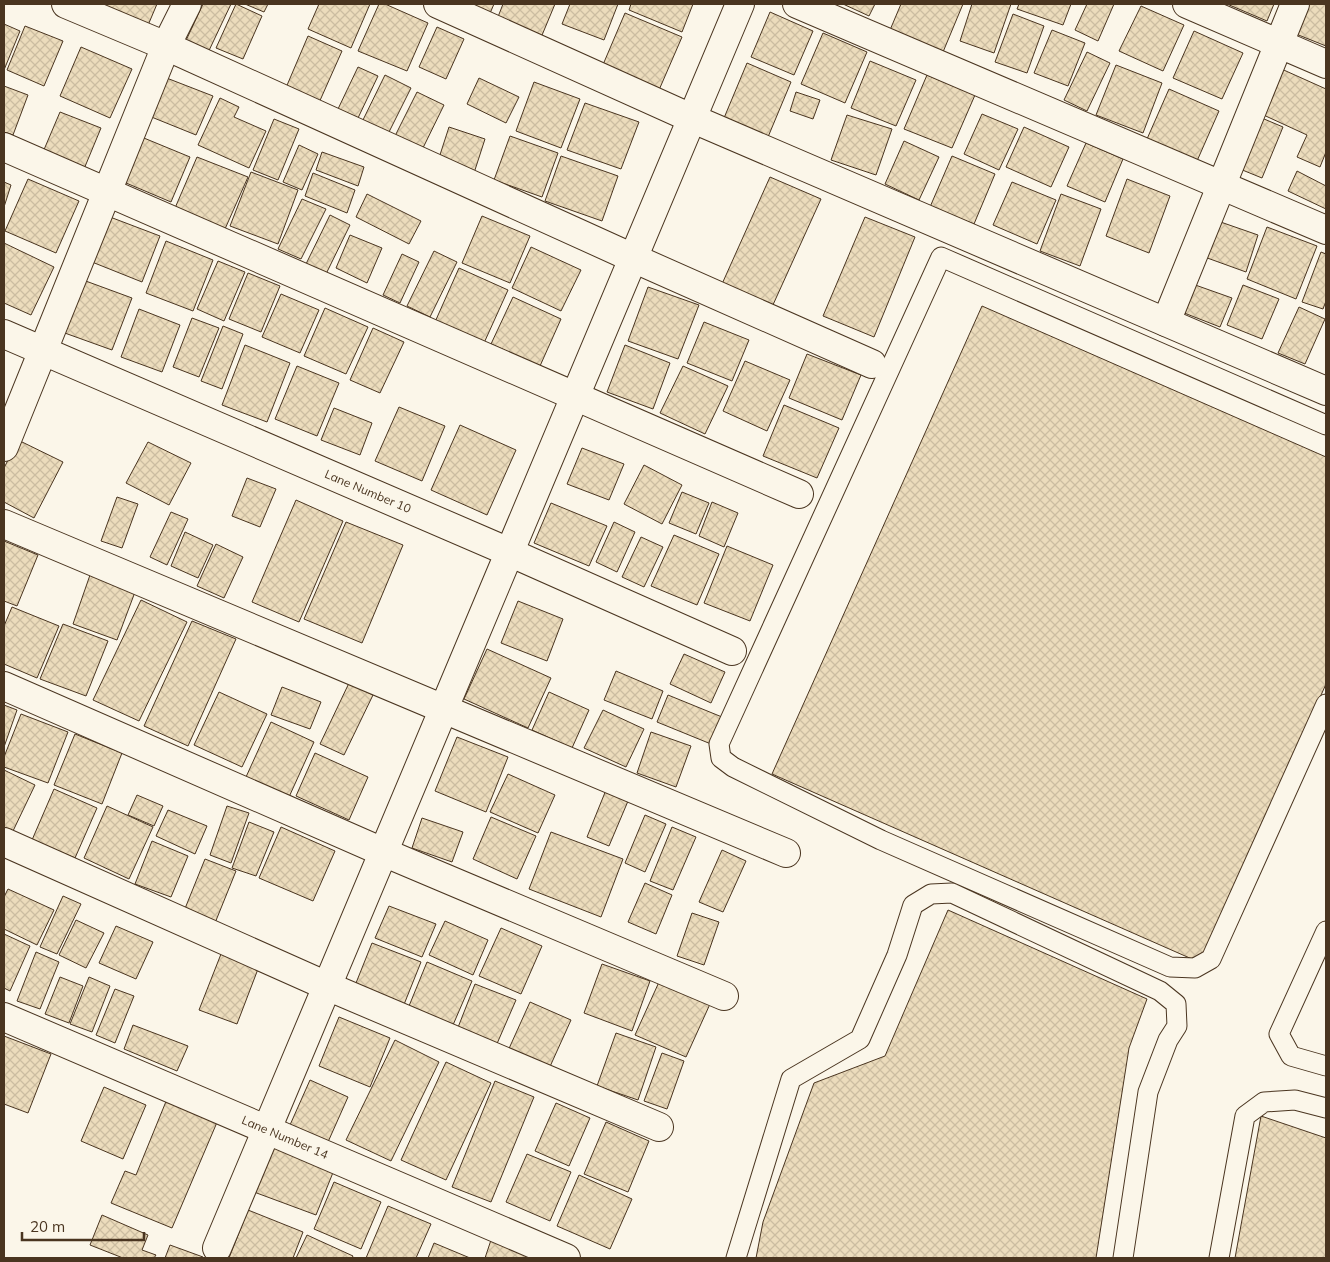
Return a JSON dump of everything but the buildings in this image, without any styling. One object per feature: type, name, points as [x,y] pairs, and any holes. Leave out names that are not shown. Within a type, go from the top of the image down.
[{"type":"street","points":[[66,4],[166,46],[632,258],[872,364]]},
{"type":"street","points":[[4,447],[166,46],[187,4]]},
{"type":"street","points":[[438,4],[691,118],[1326,391]]},
{"type":"street","points":[[217,1248],[740,4]]},
{"type":"street","points":[[797,4],[1326,230]]},
{"type":"street","points":[[1187,4],[1326,64]]},
{"type":"street","points":[[1166,322],[1295,4]]},
{"type":"street","points":[[4,147],[799,494]]},
{"type":"street","name":"Lane Number 10","points":[[4,334],[509,552],[732,651]]},
{"type":"street","points":[[4,524],[786,853]]},
{"type":"street","points":[[4,686],[383,852],[724,996]]},
{"type":"street","points":[[4,842],[327,986],[660,1127]]},
{"type":"street","name":"Lane Number 14","points":[[4,1017],[566,1258]]},
{"type":"lane","points":[[1326,425],[942,257],[719,744],[721,758],[733,767],[881,840],[1170,967],[1195,968],[1211,959],[1326,704]]},
{"type":"lane","points":[[736,1258],[791,1079],[860,1039],[897,955],[913,905],[931,894],[952,893],[1160,991],[1176,1004],[1177,1026],[1168,1040],[1148,1092],[1123,1258]]},
{"type":"lane","points":[[1326,930],[1279,1034],[1291,1056],[1326,1066]]},
{"type":"lane","points":[[1219,1258],[1245,1116],[1264,1102],[1295,1100],[1326,1108]]}]
